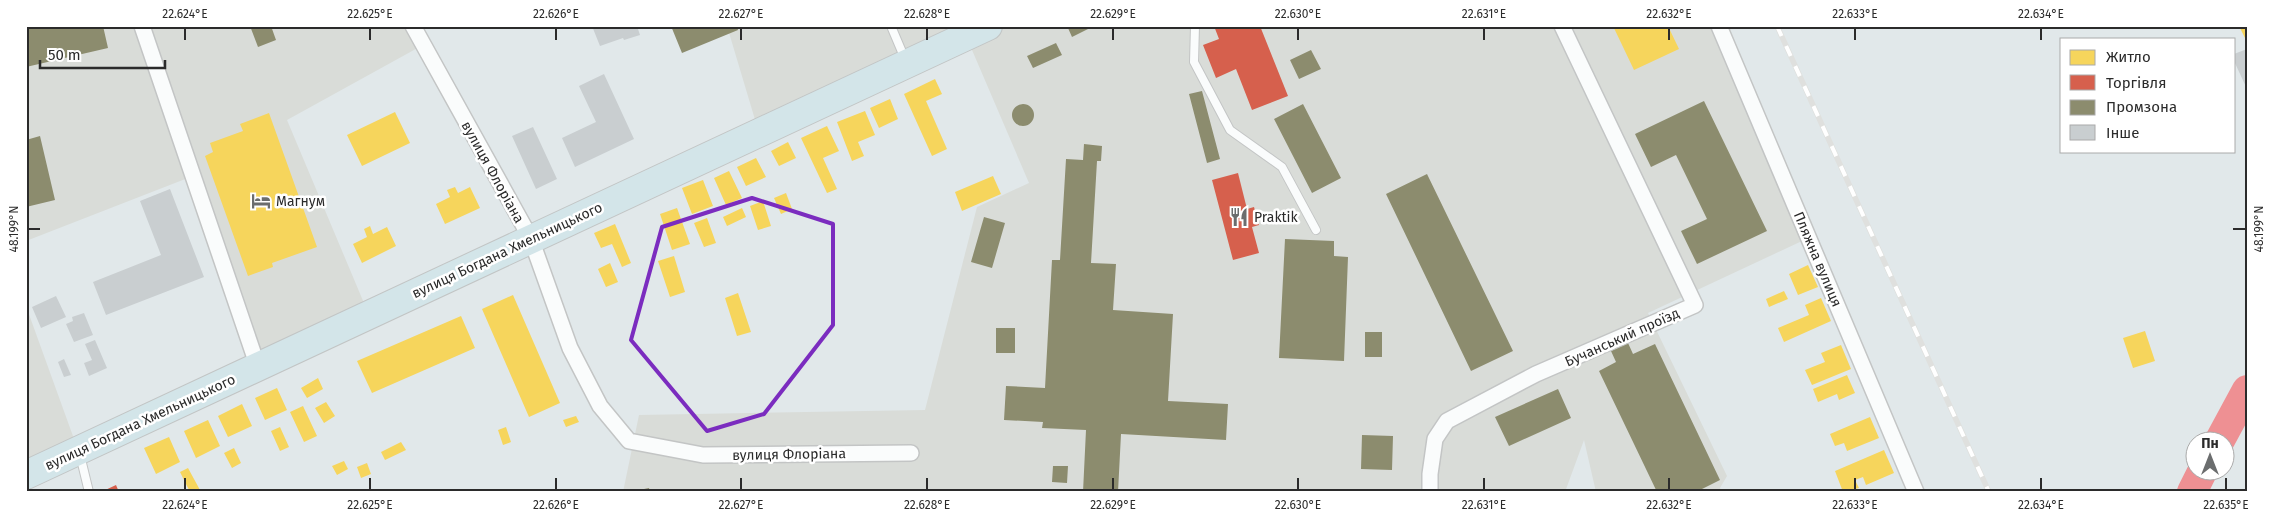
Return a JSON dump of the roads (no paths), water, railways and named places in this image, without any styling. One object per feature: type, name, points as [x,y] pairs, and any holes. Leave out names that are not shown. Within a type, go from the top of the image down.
[{"type":"highway","name":"вулиця Богдана Хмельницького","points":[[26,475],[988,26]]},
{"type":"street","points":[[142,26],[258,366]]},
{"type":"street","name":"вулиця Флоріана","points":[[413,26],[531,239],[570,348],[600,406],[629,441],[703,455],[910,454]]},
{"type":"street","name":"Бучанський проїзд","points":[[1430,492],[1430,474],[1435,439],[1447,421],[1536,374],[1695,305],[1562,26]]},
{"type":"street","name":"Пляжна вулиця","points":[[1719,26],[1916,492]]},
{"type":"lane","points":[[890,26],[907,64]]},
{"type":"lane","points":[[1194,26],[1194,62],[1230,130],[1282,168],[1316,230]]},
{"type":"lane","points":[[78,450],[89,492]]},
{"type":"waterway","points":[[2225,430],[2247,390]]},
{"type":"waterway","points":[[2192,492],[2198,480]]},
{"type":"railway","points":[[1777,26],[1989,492]]},
{"type":"place","name":"Магнум","points":[[261,201]]},
{"type":"place","name":"Praktik","points":[[1239,217]]}]
